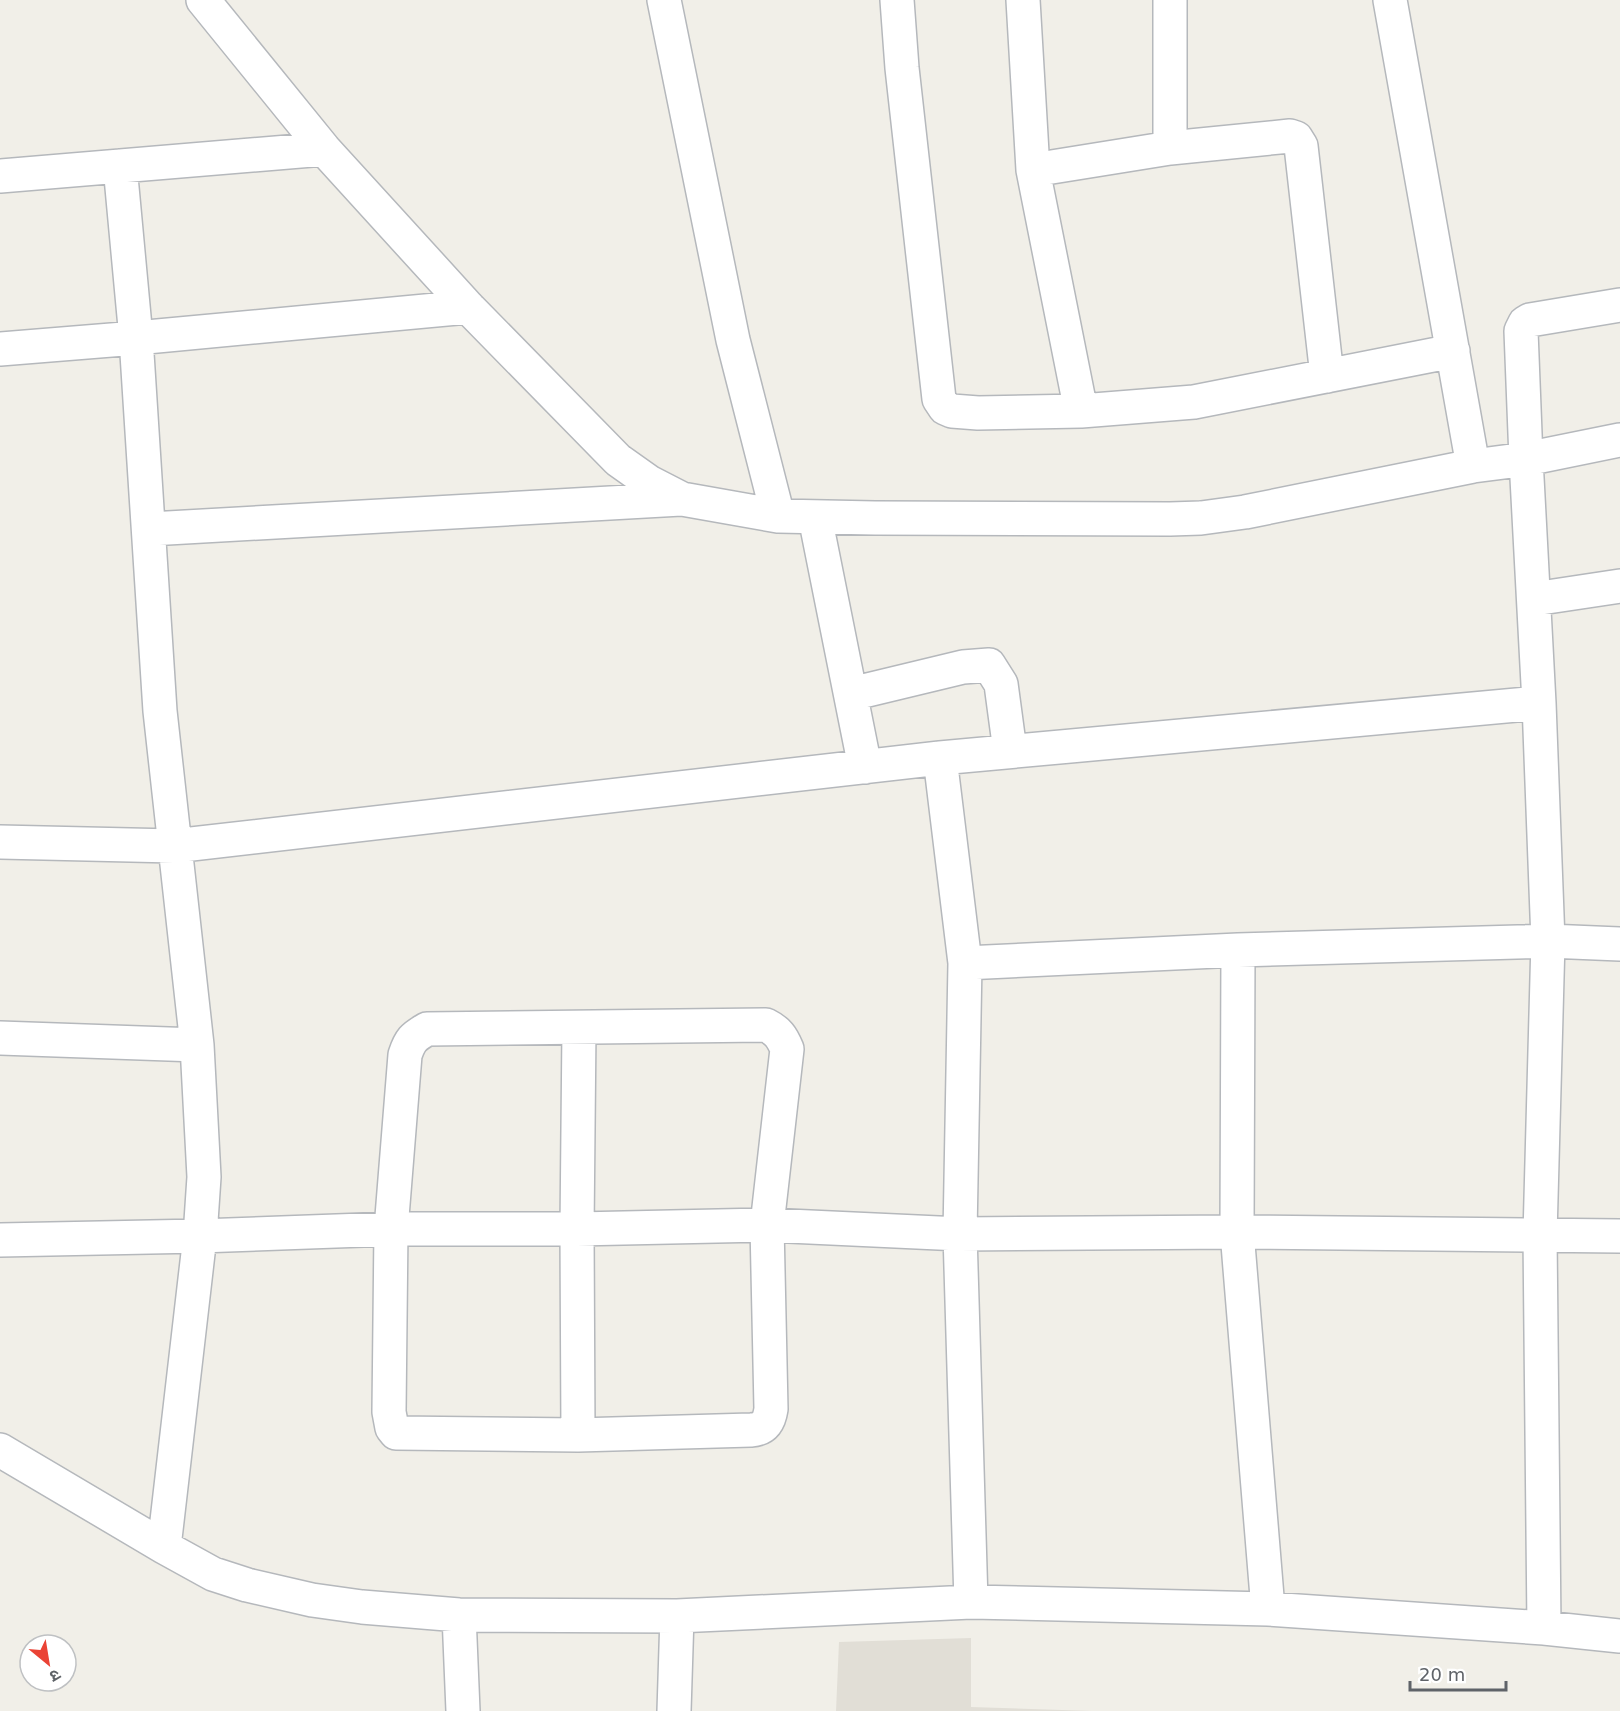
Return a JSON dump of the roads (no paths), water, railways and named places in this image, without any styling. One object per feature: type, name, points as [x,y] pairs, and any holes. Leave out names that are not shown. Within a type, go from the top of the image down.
[{"type":"street","points":[[203,0],[324,149],[468,308],[618,460],[649,482],[682,499]]},
{"type":"street","points":[[664,0],[734,340],[777,516]]},
{"type":"street","points":[[897,0],[902,68],[939,399],[945,408],[952,411],[978,413],[1081,411],[1194,402],[1453,351]]},
{"type":"street","points":[[1023,0],[1034,170],[1081,411]]},
{"type":"street","points":[[1170,0],[1170,148]]},
{"type":"street","points":[[1390,0],[1473,466]]},
{"type":"street","points":[[1034,170],[1170,148],[1290,136],[1296,138],[1301,146],[1327,376]]},
{"type":"street","points":[[0,176],[324,149]]},
{"type":"street","points":[[120,166],[136,338],[160,711],[197,1045],[204,1177],[200,1236],[164,1547]]},
{"type":"street","points":[[1544,1628],[1540,1235],[1548,941],[1521,331],[1525,323],[1530,320],[1620,305]]},
{"type":"street","points":[[0,349],[468,308]]},
{"type":"street","points":[[150,529],[682,499],[777,516],[1200,518],[1245,512],[1473,466],[1526,459],[1620,440]]},
{"type":"street","points":[[815,517],[865,767]]},
{"type":"street","points":[[1534,599],[1620,586]]},
{"type":"street","points":[[851,694],[963,667],[989,665],[1000,684],[1010,752]]},
{"type":"street","points":[[0,842],[174,846],[940,758],[1539,703]]},
{"type":"street","points":[[940,758],[965,963],[960,1234],[971,1602]]},
{"type":"street","points":[[965,963],[1238,950],[1548,941],[1620,944]]},
{"type":"street","points":[[1238,950],[1237,1232],[1268,1609]]},
{"type":"street","points":[[766,1025],[782,1037],[787,1049],[767,1225],[771,1409],[767,1423],[758,1429],[751,1430],[578,1435],[396,1433],[392,1428],[389,1412],[391,1229],[405,1055],[409,1042],[427,1029],[579,1028],[766,1025]]},
{"type":"street","points":[[578,1435],[579,1028]]},
{"type":"street","points":[[0,1038],[197,1045]]},
{"type":"street","points":[[0,1240],[391,1229],[577,1229],[767,1225],[960,1234],[1237,1232],[1620,1236]]},
{"type":"street","points":[[0,1450],[213,1574],[247,1585],[312,1600],[362,1607],[459,1615],[677,1616],[971,1602],[1268,1609],[1544,1628],[1620,1636]]},
{"type":"street","points":[[459,1615],[463,1711]]},
{"type":"street","points":[[674,1711],[677,1616]]}]
